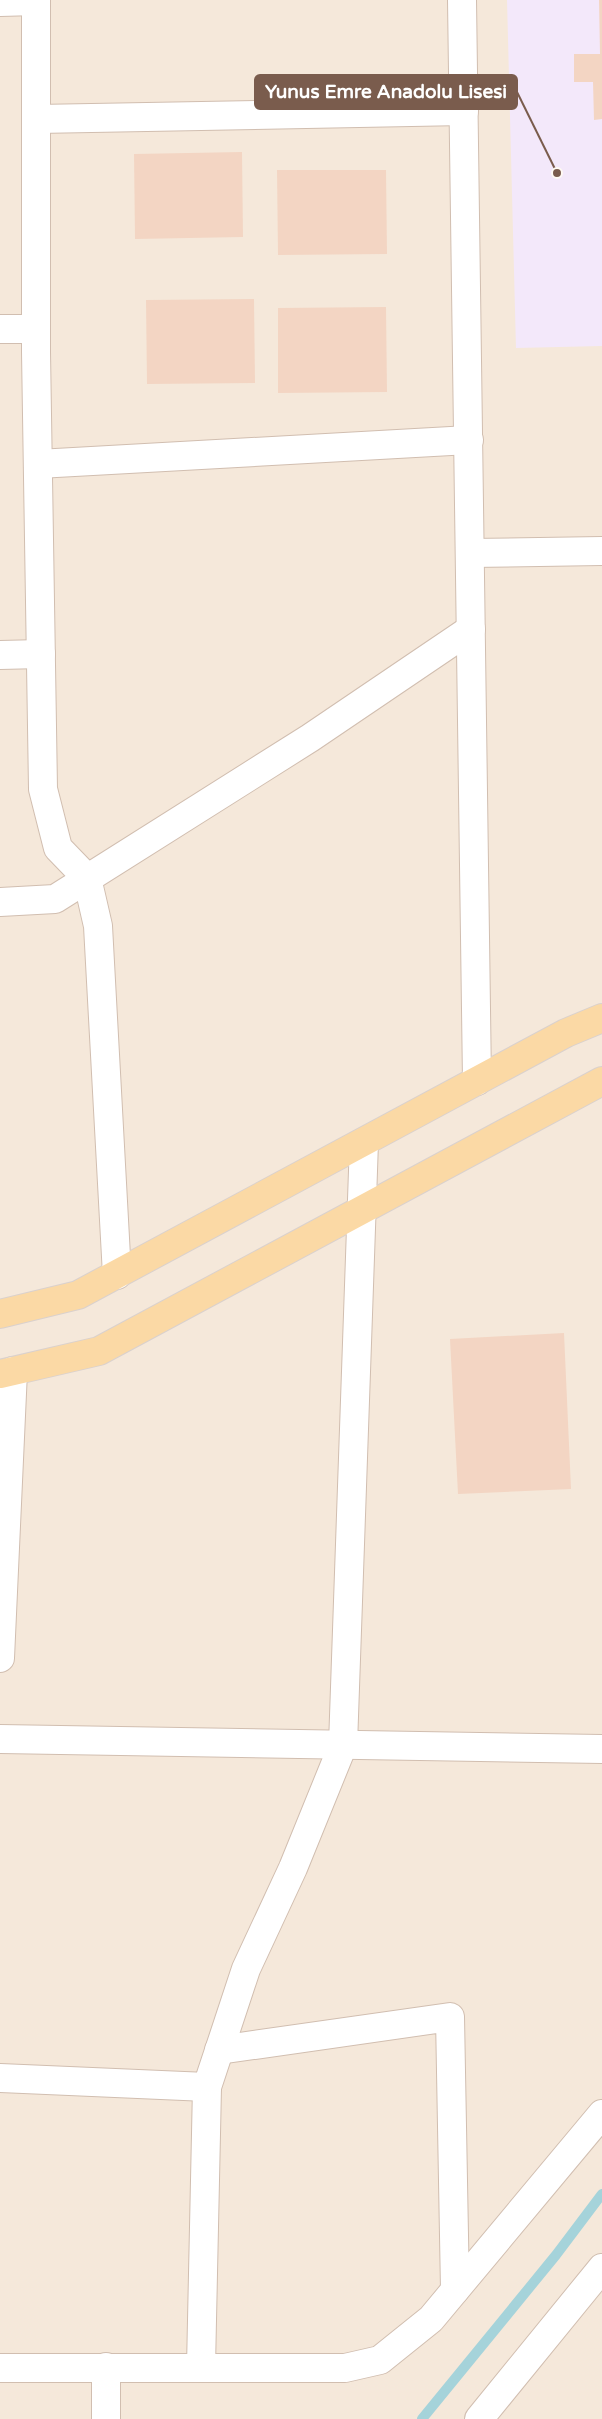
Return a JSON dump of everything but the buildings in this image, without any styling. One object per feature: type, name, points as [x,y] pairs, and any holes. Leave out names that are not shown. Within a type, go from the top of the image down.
[{"type":"main road","points":[[0,1314],[78,1296],[566,1033],[602,1018]]},
{"type":"main road","points":[[7,1372],[99,1351],[602,1081]]},
{"type":"street","points":[[0,2],[36,0],[36,329],[43,789],[58,848],[87,878],[98,926],[117,1275]]},
{"type":"street","points":[[462,0],[477,1081]]},
{"type":"street","points":[[36,119],[464,111]]},
{"type":"street","points":[[0,329],[36,329]]},
{"type":"street","points":[[38,464],[469,440]]},
{"type":"street","points":[[470,553],[602,551]]},
{"type":"street","points":[[0,902],[55,899],[310,738],[471,628]]},
{"type":"street","points":[[0,655],[41,654]]},
{"type":"street","points":[[201,2367],[207,2087],[246,1969],[293,1868],[343,1745],[364,1142]]},
{"type":"street","points":[[0,1658],[7,1372]]},
{"type":"street","points":[[0,1739],[602,1749]]},
{"type":"street","points":[[219,2050],[450,2017],[455,2290]]},
{"type":"street","points":[[0,2078],[207,2087]]},
{"type":"street","points":[[0,2368],[345,2368],[380,2360],[431,2319],[602,2114]]},
{"type":"street","points":[[479,2419],[602,2268]]},
{"type":"street","points":[[106,2367],[106,2419]]},
{"type":"shaded area","points":[[0,0],[602,0],[602,2419],[0,2419]]},
{"type":"shaded area","points":[[507,0],[602,0],[602,346],[516,348]]},
{"type":"waterway","points":[[422,2419],[556,2255],[602,2194]]},
{"type":"place","name":"Yunus Emre Anadolu Lisesi","points":[[557,173]]}]
